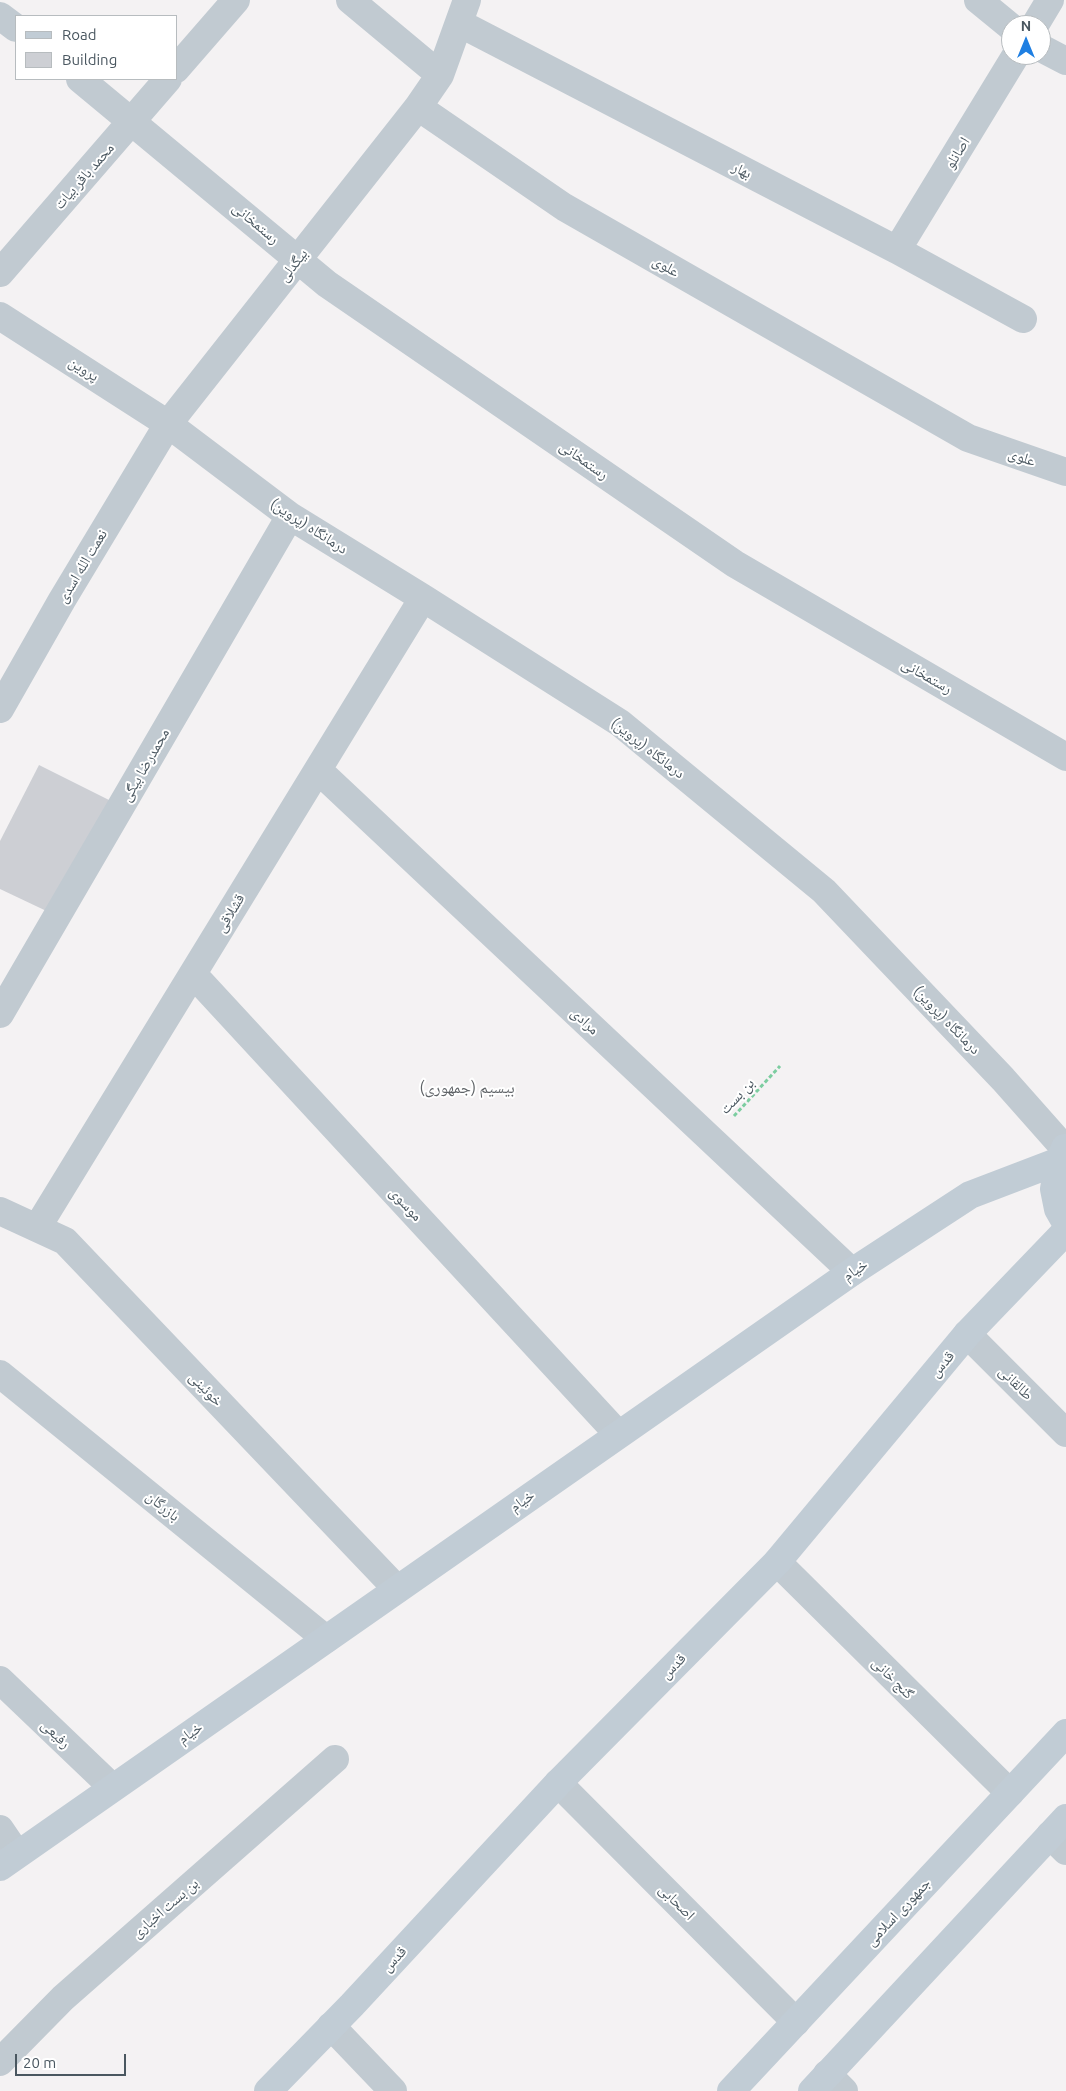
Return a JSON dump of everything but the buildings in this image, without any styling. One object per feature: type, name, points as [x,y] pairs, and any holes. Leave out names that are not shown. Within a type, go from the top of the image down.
[{"type":"street","points":[[178,67],[236,0]]},
{"type":"street","points":[[350,0],[440,75]]},
{"type":"street","points":[[978,0],[1001,19]]},
{"type":"street","points":[[1041,15],[1050,0]]},
{"type":"street","points":[[418,107],[440,75],[463,11]]},
{"type":"street","name":"بهار","points":[[463,11],[1023,319]]},
{"type":"street","points":[[0,16],[15,27]]},
{"type":"street","points":[[1051,53],[1066,61]]},
{"type":"street","name":"اصانلو","points":[[897,250],[1010,65]]},
{"type":"street","name":"رستمخانی","points":[[81,80],[132,120],[327,284],[735,564],[1066,757]]},
{"type":"street","name":"محمد باقر بیات","points":[[0,272],[167,80]]},
{"type":"street","name":"بیگدلی","points":[[168,424],[418,107]]},
{"type":"street","name":"علوی","points":[[418,107],[564,207],[968,438],[1066,472]]},
{"type":"street","name":"پروین","points":[[0,316],[168,424]]},
{"type":"street","name":"درمانگاه (پروین)","points":[[168,424],[290,516],[424,598],[620,723],[824,891],[1003,1079],[1063,1152]]},
{"type":"street","name":"نعمت الله اسدی","points":[[0,709],[62,600],[168,424]]},
{"type":"street","name":"محمدرضا بیگی","points":[[0,1014],[290,516]]},
{"type":"street","name":"قشلاقی","points":[[38,1228],[424,598]]},
{"type":"street","name":"مرادی","points":[[318,770],[852,1272]]},
{"type":"street","name":"موسوی","points":[[193,974],[618,1434]]},
{"type":"street","points":[[1063,1152],[1054,1189],[1058,1209],[1066,1223]]},
{"type":"street","name":"خیام","points":[[9,1860],[852,1272],[970,1194],[1063,1152]]},
{"type":"street","name":"خوئینی","points":[[0,1211],[65,1241],[397,1589]]},
{"type":"street","name":"قدس","points":[[268,2091],[558,1783],[777,1562],[967,1334],[1066,1231]]},
{"type":"street","name":"طالقانی","points":[[967,1334],[1066,1433]]},
{"type":"street","name":"بازرگان","points":[[0,1374],[326,1639]]},
{"type":"street","name":"گنج خانی","points":[[777,1562],[1010,1793]]},
{"type":"street","name":"رفیعی","points":[[0,1680],[112,1787]]},
{"type":"street","name":"جمهوری اسلامی","points":[[731,2091],[1066,1733]]},
{"type":"street","name":"بن بست اخباری","points":[[0,2062],[63,1998],[334,1759]]},
{"type":"street","name":"اصحابی","points":[[558,1783],[796,2022]]},
{"type":"street","points":[[0,1830],[9,1860]]},
{"type":"street","points":[[828,2085],[1061,1834]]},
{"type":"street","points":[[331,2026],[393,2091]]},
{"type":"path","name":"بن بست","points":[[712,1140],[780,1066]]},
{"type":"district","name":"(بیسیم (جمهوری","points":[[467,1088]]}]
